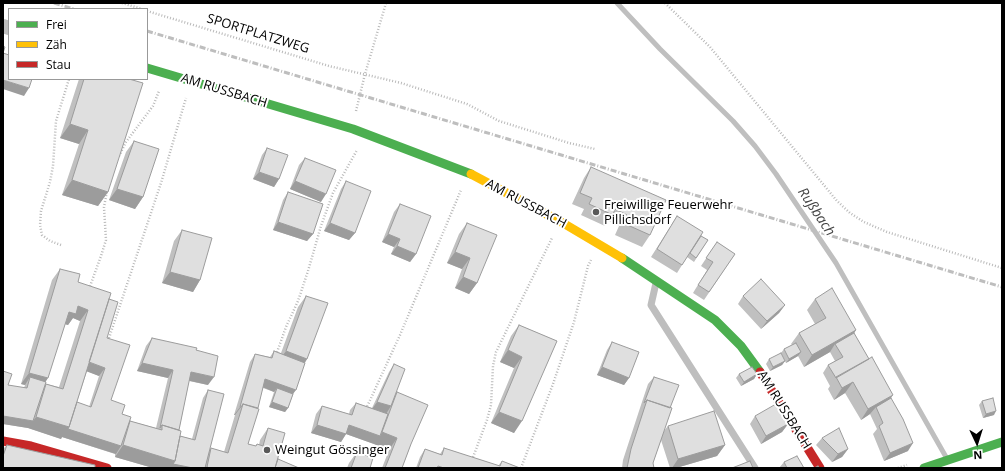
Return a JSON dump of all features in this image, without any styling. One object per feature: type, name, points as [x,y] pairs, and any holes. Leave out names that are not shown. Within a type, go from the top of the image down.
[{"type":"street","name":"AM RUSSBACH","points":[[148,68],[353,129],[468,173],[563,223],[601,245],[715,320],[742,346],[760,371],[820,468]]},
{"type":"street","points":[[3,441],[31,446],[107,468]]},
{"type":"street","points":[[926,467],[966,453],[1002,443]]},
{"type":"lane","points":[[657,281],[651,305],[755,468]]},
{"type":"path","points":[[122,3],[139,8]]},
{"type":"path","points":[[353,129],[365,74],[386,3]]},
{"type":"path","points":[[665,3],[710,46],[838,201],[850,213],[864,222],[887,232],[1002,268]]},
{"type":"path","name":"SPORTPLATZWEG","points":[[148,11],[329,66],[401,82],[467,104],[499,121],[569,143],[595,149]]},
{"type":"path","points":[[118,157],[126,142],[153,106],[164,73]]},
{"type":"path","points":[[61,245],[50,241],[42,235],[40,225],[41,211],[50,182],[53,166],[56,121],[69,80]]},
{"type":"path","points":[[106,347],[161,183],[191,81]]},
{"type":"path","points":[[274,361],[286,327],[298,301],[321,226],[333,193],[366,134]]},
{"type":"path","points":[[363,415],[400,335],[468,173]]},
{"type":"path","points":[[87,293],[106,240],[104,207],[108,189]]},
{"type":"path","points":[[470,466],[491,405],[493,366],[496,352],[551,238],[563,223]]},
{"type":"path","points":[[521,468],[556,377],[574,322],[588,266],[601,245]]},
{"type":"building","points":[[3,53],[8,55],[8,80],[32,80],[29,88],[3,80]]},
{"type":"building","points":[[84,80],[132,80],[143,83],[108,192],[72,180],[88,130],[70,124]]},
{"type":"building","points":[[134,141],[159,149],[143,197],[117,189]]},
{"type":"building","points":[[267,148],[288,155],[279,179],[259,172]]},
{"type":"building","points":[[305,158],[336,170],[326,194],[295,181]]},
{"type":"building","points":[[591,167],[666,200],[650,235],[623,223],[627,215],[615,209],[613,215],[589,204],[592,198],[580,193]]},
{"type":"building","points":[[346,181],[371,191],[355,233],[330,223]]},
{"type":"building","points":[[288,192],[323,204],[313,234],[278,222]]},
{"type":"building","points":[[400,204],[431,216],[416,254],[397,246],[400,239],[388,234]]},
{"type":"building","points":[[677,216],[703,232],[682,265],[657,249]]},
{"type":"building","points":[[467,223],[497,235],[477,283],[463,277],[470,258],[455,252]]},
{"type":"building","points":[[182,230],[212,238],[200,280],[170,272]]},
{"type":"building","points":[[701,236],[708,240],[696,258],[690,253]]},
{"type":"building","points":[[717,242],[735,254],[709,292],[698,285],[713,262],[706,258]]},
{"type":"building","points":[[60,269],[80,274],[78,282],[111,293],[69,427],[36,417],[46,384],[63,389],[88,310],[78,306],[76,314],[69,312],[48,378],[29,373]]},
{"type":"building","points":[[761,279],[785,305],[767,321],[743,296]]},
{"type":"building","points":[[832,288],[856,330],[812,355],[799,333],[826,318],[815,299]]},
{"type":"building","points":[[306,296],[328,303],[307,359],[286,351]]},
{"type":"building","points":[[109,299],[118,302],[107,338],[130,345],[111,400],[125,405],[122,414],[131,417],[121,446],[68,429],[77,402],[91,407],[105,368],[89,362]]},
{"type":"building","points":[[519,325],[557,341],[522,421],[499,412],[522,357],[508,350]]},
{"type":"building","points":[[854,333],[869,359],[836,378],[828,365],[843,357],[835,344]]},
{"type":"building","points":[[152,338],[197,348],[196,350],[218,356],[214,377],[191,372],[179,430],[162,425],[160,428],[173,370],[142,363]]},
{"type":"building","points":[[612,342],[639,352],[629,378],[602,367]]},
{"type":"building","points":[[796,343],[801,352],[789,359],[784,349]]},
{"type":"building","points":[[274,351],[305,363],[296,390],[265,379],[258,408],[243,404],[240,407],[255,354],[272,358]]},
{"type":"building","points":[[781,353],[785,361],[773,367],[769,359]]},
{"type":"building","points":[[872,357],[893,395],[868,409],[853,382],[842,388],[836,377]]},
{"type":"building","points":[[394,364],[405,369],[391,406],[377,402]]},
{"type":"building","points":[[752,367],[757,374],[744,382],[739,374]]},
{"type":"building","points":[[3,371],[12,374],[8,385],[27,388],[30,377],[46,382],[33,421],[3,416]]},
{"type":"building","points":[[654,377],[679,385],[670,408],[647,400],[644,403]]},
{"type":"building","points":[[277,388],[293,394],[288,408],[272,402]]},
{"type":"building","points":[[208,390],[224,394],[205,468],[193,468],[173,464],[175,461],[180,436],[195,440]]},
{"type":"building","points":[[397,392],[428,405],[402,468],[385,468],[397,438],[382,432]]},
{"type":"building","points":[[891,398],[903,419],[913,443],[890,453],[879,426],[883,423],[876,407]]},
{"type":"building","points":[[993,398],[996,411],[986,414],[982,401]]},
{"type":"building","points":[[647,400],[672,408],[653,463],[654,468],[627,468],[631,449]]},
{"type":"building","points":[[356,403],[388,414],[380,436],[349,425],[346,434],[317,425],[322,406],[352,415]]},
{"type":"building","points":[[243,404],[259,409],[248,444],[263,446],[268,428],[285,433],[275,468],[207,467],[211,448],[228,453]]},
{"type":"building","points":[[776,404],[788,424],[766,436],[755,416]]},
{"type":"building","points":[[714,411],[725,445],[678,459],[668,426]]},
{"type":"building","points":[[130,421],[162,430],[162,425],[181,431],[175,461],[123,445]]},
{"type":"building","points":[[839,428],[848,449],[838,454],[822,438]]},
{"type":"building","points":[[7,445],[95,465],[95,468],[3,468],[3,456]]},
{"type":"building","points":[[444,448],[500,466],[502,461],[520,468],[444,468],[438,466],[437,468],[418,468],[425,449],[442,455]]},
{"type":"building","points":[[357,452],[373,458],[370,468],[351,468]]},
{"type":"building","points":[[797,456],[804,468],[787,468],[784,462]]},
{"type":"building","points":[[278,459],[299,468],[275,468]]},
{"type":"building","points":[[750,461],[753,468],[732,468]]},
{"type":"waterway","name":"Rußbach","points":[[617,3],[660,49],[733,121],[755,146],[776,174],[836,263],[946,457]]},
{"type":"railway","points":[[54,3],[71,8]]},
{"type":"railway","points":[[148,31],[1002,287]]},
{"type":"traffic: fast","points":[[148,68],[353,129],[471,174]]},
{"type":"traffic: fast","points":[[622,258],[715,320],[741,346],[760,372]]},
{"type":"traffic: fast","points":[[924,468],[1002,442]]},
{"type":"traffic: slow","points":[[471,174],[563,223],[622,258]]},
{"type":"traffic: jam","points":[[760,372],[820,468]]},
{"type":"traffic: jam","points":[[3,441],[31,446],[107,468]]},
{"type":"place","name":"Freiwillige Feuerwehr Pillichsdorf","points":[[596,212]]},
{"type":"place","name":"Weingut Gössinger","points":[[267,450]]}]
